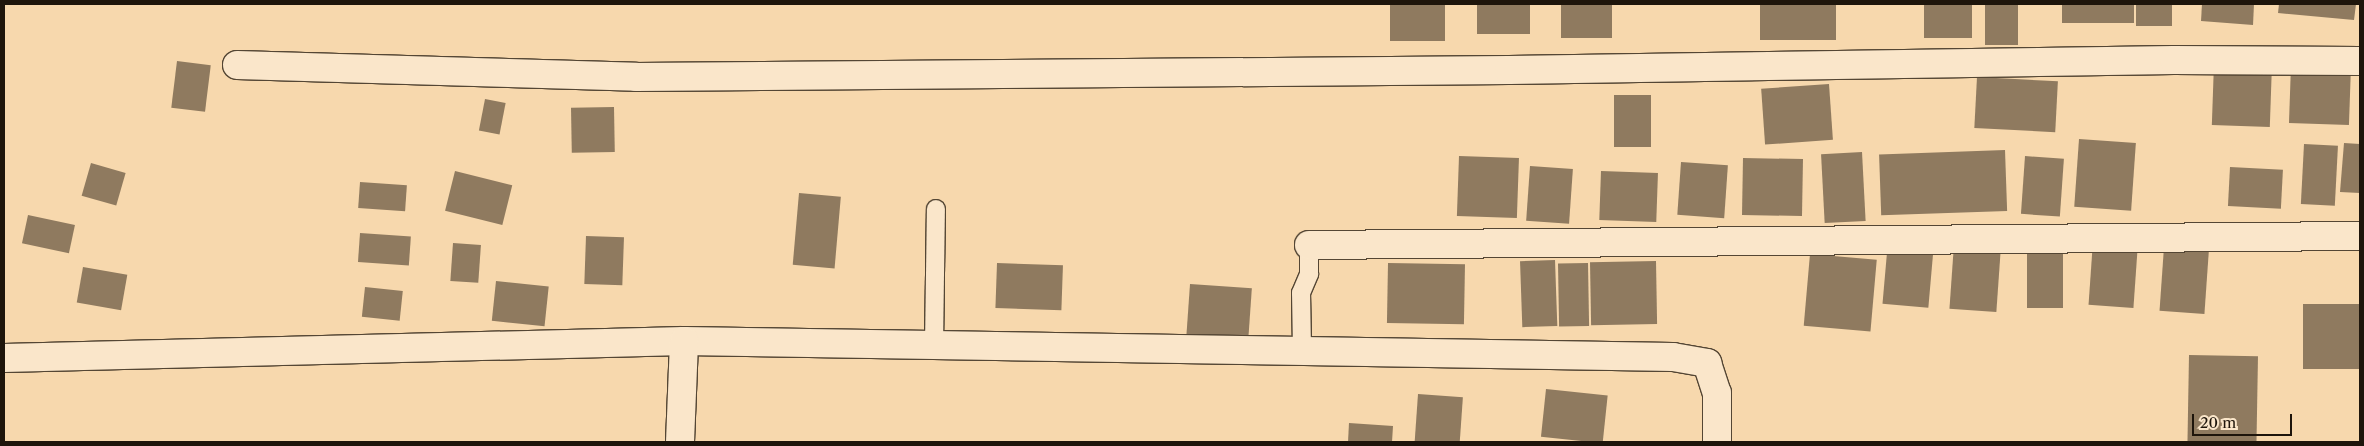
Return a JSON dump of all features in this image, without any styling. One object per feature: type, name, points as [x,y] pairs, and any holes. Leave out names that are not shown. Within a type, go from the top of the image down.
[{"type":"street","points":[[237,65],[636,77],[1509,70],[2174,60],[2360,61]]},
{"type":"street","points":[[1310,245],[2360,236]]},
{"type":"street","points":[[680,442],[684,341]]},
{"type":"street","points":[[4,358],[684,341],[1673,356],[1707,363],[1717,393],[1717,442]]},
{"type":"lane","points":[[934,346],[936,209]]},
{"type":"lane","points":[[1302,349],[1301,293],[1309,274],[1310,245]]},
{"type":"building","points":[[1390,4],[1445,4],[1445,41],[1390,41]]},
{"type":"building","points":[[1477,4],[1530,4],[1530,34],[1477,34]]},
{"type":"building","points":[[1561,4],[1612,4],[1612,38],[1561,38]]},
{"type":"building","points":[[1760,4],[1836,4],[1836,40],[1760,40]]},
{"type":"building","points":[[1924,4],[1972,4],[1972,38],[1924,38]]},
{"type":"building","points":[[1985,4],[2018,4],[2018,45],[1985,45]]},
{"type":"building","points":[[2062,4],[2134,4],[2134,23],[2062,23]]},
{"type":"building","points":[[2136,4],[2172,4],[2172,26],[2136,26]]},
{"type":"building","points":[[2202,4],[2254,4],[2253,25],[2201,21]]},
{"type":"building","points":[[2279,4],[2356,4],[2354,20],[2278,13]]},
{"type":"building","points":[[177,61],[211,65],[205,112],[171,108]]},
{"type":"building","points":[[2214,63],[2272,65],[2270,127],[2212,125]]},
{"type":"building","points":[[2291,65],[2351,67],[2349,125],[2289,123]]},
{"type":"building","points":[[1977,77],[2058,81],[2055,132],[1974,128]]},
{"type":"building","points":[[1829,84],[1833,140],[1765,145],[1761,89]]},
{"type":"building","points":[[1614,95],[1651,95],[1651,147],[1614,147]]},
{"type":"building","points":[[485,99],[506,103],[500,134],[479,130]]},
{"type":"building","points":[[614,107],[615,152],[572,153],[571,108]]},
{"type":"building","points":[[2079,139],[2136,143],[2131,211],[2074,207]]},
{"type":"building","points":[[2344,143],[2360,144],[2360,193],[2340,192]]},
{"type":"building","points":[[2304,144],[2338,146],[2335,206],[2301,204]]},
{"type":"building","points":[[2005,150],[2007,211],[1881,215],[1879,154]]},
{"type":"building","points":[[1862,152],[1866,221],[1825,223],[1821,154]]},
{"type":"building","points":[[1459,156],[1519,158],[1517,218],[1457,216]]},
{"type":"building","points":[[2025,156],[2064,159],[2060,217],[2021,214]]},
{"type":"building","points":[[1743,158],[1803,159],[1802,216],[1742,215]]},
{"type":"building","points":[[1681,162],[1728,165],[1724,218],[1677,215]]},
{"type":"building","points":[[91,163],[126,173],[116,206],[82,196]]},
{"type":"building","points":[[1530,166],[1573,169],[1569,224],[1526,221]]},
{"type":"building","points":[[2230,167],[2283,170],[2281,209],[2228,206]]},
{"type":"building","points":[[455,171],[512,185],[502,225],[445,211]]},
{"type":"building","points":[[1601,171],[1658,173],[1656,222],[1599,220]]},
{"type":"building","points":[[360,182],[407,185],[405,211],[358,208]]},
{"type":"building","points":[[799,193],[841,197],[835,268],[793,265]]},
{"type":"building","points":[[28,215],[75,225],[69,253],[22,243]]},
{"type":"building","points":[[360,233],[411,237],[409,265],[358,262]]},
{"type":"building","points":[[586,236],[624,237],[622,285],[584,284]]},
{"type":"building","points":[[1888,241],[1934,245],[1928,308],[1883,304]]},
{"type":"building","points":[[2093,241],[2138,244],[2133,308],[2089,305]]},
{"type":"building","points":[[453,243],[481,245],[478,283],[450,281]]},
{"type":"building","points":[[1954,244],[2001,247],[1996,312],[1949,309]]},
{"type":"building","points":[[2027,245],[2063,245],[2063,308],[2027,308]]},
{"type":"building","points":[[2164,247],[2209,250],[2204,314],[2160,311]]},
{"type":"building","points":[[1810,254],[1877,260],[1870,332],[1804,326]]},
{"type":"building","points":[[1555,260],[1557,326],[1522,327],[1520,261]]},
{"type":"building","points":[[1656,261],[1657,324],[1591,325],[1590,262]]},
{"type":"building","points":[[997,263],[1063,265],[1061,310],[995,308]]},
{"type":"building","points":[[1388,263],[1465,264],[1464,324],[1387,323]]},
{"type":"building","points":[[1588,263],[1589,326],[1559,327],[1558,264]]},
{"type":"building","points":[[83,267],[127,275],[121,310],[77,302]]},
{"type":"building","points":[[496,281],[549,287],[545,326],[492,321]]},
{"type":"building","points":[[1190,284],[1252,288],[1248,338],[1187,334]]},
{"type":"building","points":[[365,287],[403,291],[400,321],[362,317]]},
{"type":"building","points":[[2303,304],[2360,304],[2360,369],[2303,369]]},
{"type":"building","points":[[2189,355],[2258,356],[2256,442],[2187,442]]},
{"type":"building","points":[[1546,389],[1608,395],[1603,442],[1541,437]]},
{"type":"building","points":[[1418,394],[1463,397],[1460,442],[1415,442]]},
{"type":"building","points":[[1349,423],[1393,426],[1392,442],[1348,442]]}]
